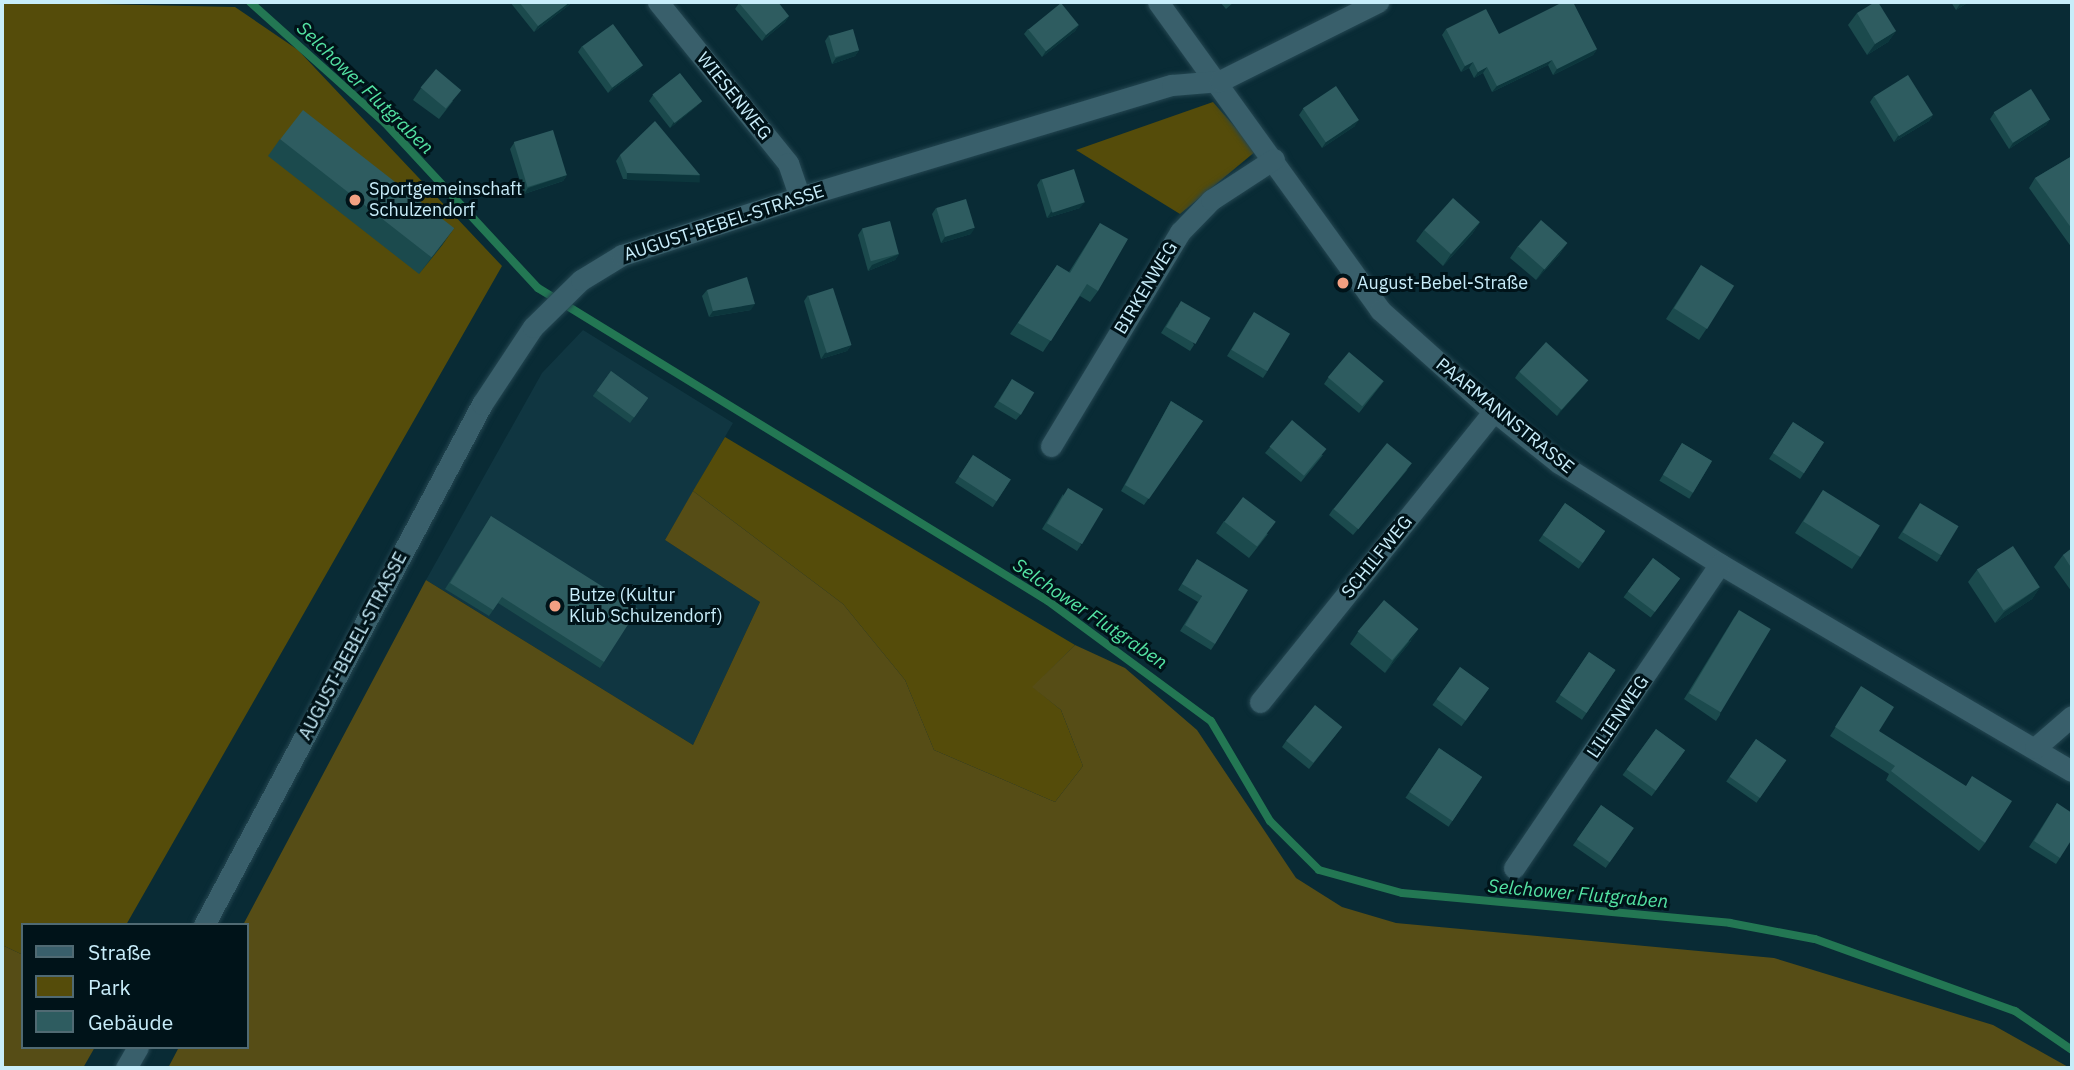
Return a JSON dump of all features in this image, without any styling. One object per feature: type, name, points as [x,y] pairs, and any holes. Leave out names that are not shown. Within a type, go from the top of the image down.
[{"type":"street","name":"WIESENWEG","points":[[658,2],[788,163],[800,197]]},
{"type":"street","name":"PAARMANNSTRASSE","points":[[1158,2],[1220,81],[1380,310],[1494,411],[1559,463],[1720,564],[2072,771]]},
{"type":"street","name":"AUGUST-BEBEL-STRASSE","points":[[205,923],[482,404],[533,327],[581,280],[622,255],[800,197],[1172,85],[1220,81],[1346,8],[1378,2]]},
{"type":"street","name":"BIRKENWEG","points":[[1051,446],[1180,232],[1211,200],[1274,159]]},
{"type":"street","name":"SCHILFWEG","points":[[1260,702],[1494,411]]},
{"type":"street","name":"LILIENWEG","points":[[1514,868],[1720,564]]},
{"type":"street","points":[[2035,748],[2072,716]]},
{"type":"street","points":[[126,1068],[137,1049]]},
{"type":"shaded area","points":[[583,330],[733,423],[665,540],[760,602],[693,745],[426,580],[542,373]]},
{"type":"shaded area","points":[[693,491],[843,604],[905,680],[934,750],[1055,802],[1083,766],[1061,710],[1032,687],[1075,645],[1125,668],[1197,730],[1296,878],[1342,907],[1396,923],[1774,958],[1993,1025],[2070,1068],[168,1068],[178,1049],[248,1049],[248,923],[244,923],[426,580],[693,745],[760,602],[665,540]]},
{"type":"shaded area","points":[[2,945],[21,954],[21,1049],[94,1049],[83,1068],[2,1068]]},
{"type":"green space","points":[[2,2],[235,7],[298,50],[502,266],[127,923],[21,923],[21,954],[2,945]]},
{"type":"green space","points":[[1213,102],[1256,151],[1180,214],[1076,150]]},
{"type":"green space","points":[[725,437],[1075,645],[1033,687],[1061,710],[1083,766],[1055,802],[934,750],[905,680],[843,604],[693,491]]},
{"type":"building","points":[[519,2],[570,2],[538,26]]},
{"type":"building","points":[[778,2],[789,16],[766,35],[739,3]]},
{"type":"building","points":[[1563,2],[1573,2],[1597,49],[1557,69],[1552,60],[1497,86],[1487,67],[1478,72],[1473,62],[1465,66],[1446,29],[1486,9],[1499,34]]},
{"type":"building","points":[[1878,2],[1896,31],[1875,44],[1857,13]]},
{"type":"building","points":[[1061,3],[1079,25],[1046,51],[1028,29]]},
{"type":"building","points":[[613,24],[643,65],[612,88],[582,46]]},
{"type":"building","points":[[853,29],[859,50],[835,57],[829,36]]},
{"type":"building","points":[[436,69],[461,90],[446,109],[421,87]]},
{"type":"building","points":[[680,73],[702,101],[675,123],[652,95]]},
{"type":"building","points":[[1908,75],[1933,115],[1899,136],[1874,96]]},
{"type":"building","points":[[1336,86],[1359,120],[1326,142],[1303,108]]},
{"type":"building","points":[[2031,89],[2050,120],[2013,143],[1994,112]]},
{"type":"building","points":[[303,110],[454,228],[432,257],[280,139]]},
{"type":"building","points":[[655,121],[700,175],[627,173],[620,155]]},
{"type":"building","points":[[553,130],[567,175],[528,187],[514,142]]},
{"type":"building","points":[[2072,156],[2072,229],[2035,178]]},
{"type":"building","points":[[1074,169],[1085,202],[1052,213],[1042,180]]},
{"type":"building","points":[[1453,198],[1480,222],[1451,254],[1424,230]]},
{"type":"building","points":[[966,199],[975,228],[945,237],[936,208]]},
{"type":"building","points":[[1541,220],[1567,243],[1544,269],[1518,246]]},
{"type":"building","points":[[890,221],[899,254],[871,261],[862,229]]},
{"type":"building","points":[[1100,223],[1128,239],[1098,291],[1087,284],[1051,341],[1018,323],[1057,265],[1070,273]]},
{"type":"building","points":[[1701,265],[1734,286],[1707,329],[1674,308]]},
{"type":"building","points":[[747,277],[755,304],[713,311],[707,290]]},
{"type":"building","points":[[833,288],[852,345],[827,353],[808,296]]},
{"type":"building","points":[[1181,301],[1210,318],[1195,344],[1166,327]]},
{"type":"building","points":[[1254,312],[1290,334],[1267,371],[1231,350]]},
{"type":"building","points":[[1546,342],[1588,380],[1562,410],[1519,372]]},
{"type":"building","points":[[1349,352],[1383,381],[1362,406],[1328,377]]},
{"type":"building","points":[[611,371],[648,398],[634,417],[597,390]]},
{"type":"building","points":[[1012,379],[1034,392],[1021,415],[999,401]]},
{"type":"building","points":[[1171,401],[1203,421],[1149,499],[1125,485]]},
{"type":"building","points":[[1292,420],[1326,449],[1304,476],[1270,447]]},
{"type":"building","points":[[1793,422],[1824,442],[1804,473],[1773,453]]},
{"type":"building","points":[[1387,443],[1412,463],[1358,529],[1334,509]]},
{"type":"building","points":[[1682,443],[1712,461],[1693,493],[1663,475]]},
{"type":"building","points":[[973,455],[1011,480],[997,501],[959,477]]},
{"type":"building","points":[[1068,488],[1103,509],[1082,544],[1047,523]]},
{"type":"building","points":[[1823,490],[1880,526],[1860,557],[1803,521]]},
{"type":"building","points":[[1243,497],[1276,522],[1257,546],[1224,522]]},
{"type":"building","points":[[1565,503],[1605,531],[1583,563],[1543,535]]},
{"type":"building","points":[[1920,503],[1959,526],[1941,555],[1902,532]]},
{"type":"building","points":[[491,516],[638,609],[604,662],[502,597],[493,610],[450,583]]},
{"type":"building","points":[[2013,546],[2040,587],[2004,611],[1977,569]]},
{"type":"building","points":[[2072,548],[2072,569],[2063,555]]},
{"type":"building","points":[[1653,558],[1680,578],[1655,612],[1628,592]]},
{"type":"building","points":[[1197,559],[1248,590],[1215,644],[1185,625],[1202,596],[1182,584]]},
{"type":"building","points":[[1384,600],[1418,629],[1392,660],[1358,631]]},
{"type":"building","points":[[1739,610],[1771,629],[1721,712],[1689,693]]},
{"type":"building","points":[[1589,652],[1616,670],[1586,713],[1560,695]]},
{"type":"building","points":[[1460,667],[1489,688],[1466,721],[1436,699]]},
{"type":"building","points":[[1861,686],[1894,707],[1879,731],[1966,786],[1972,776],[2012,801],[1985,843],[1891,771],[1895,766],[1835,727]]},
{"type":"building","points":[[1315,705],[1342,727],[1313,763],[1286,741]]},
{"type":"building","points":[[1656,729],[1685,750],[1656,791],[1627,769]]},
{"type":"building","points":[[1756,739],[1786,760],[1760,798],[1730,777]]},
{"type":"building","points":[[1439,748],[1482,777],[1452,821],[1409,792]]},
{"type":"building","points":[[2057,803],[2072,813],[2072,839],[2060,858],[2034,841]]},
{"type":"building","points":[[1601,805],[1634,828],[1610,862],[1577,839]]},
{"type":"waterway","name":"Selchower Flutgraben","points":[[250,2],[385,123],[538,288],[1048,601],[1211,721],[1270,821],[1319,870],[1402,893],[1730,923],[1815,939],[2015,1011],[2072,1050]]},
{"type":"place","name":"Sportgemeinschaft Schulzendorf","points":[[355,200]]},
{"type":"place","name":"August-Bebel-Straße","points":[[1343,283]]},
{"type":"place","name":"Butze (Kultur Klub Schulzendorf)","points":[[555,606]]}]
